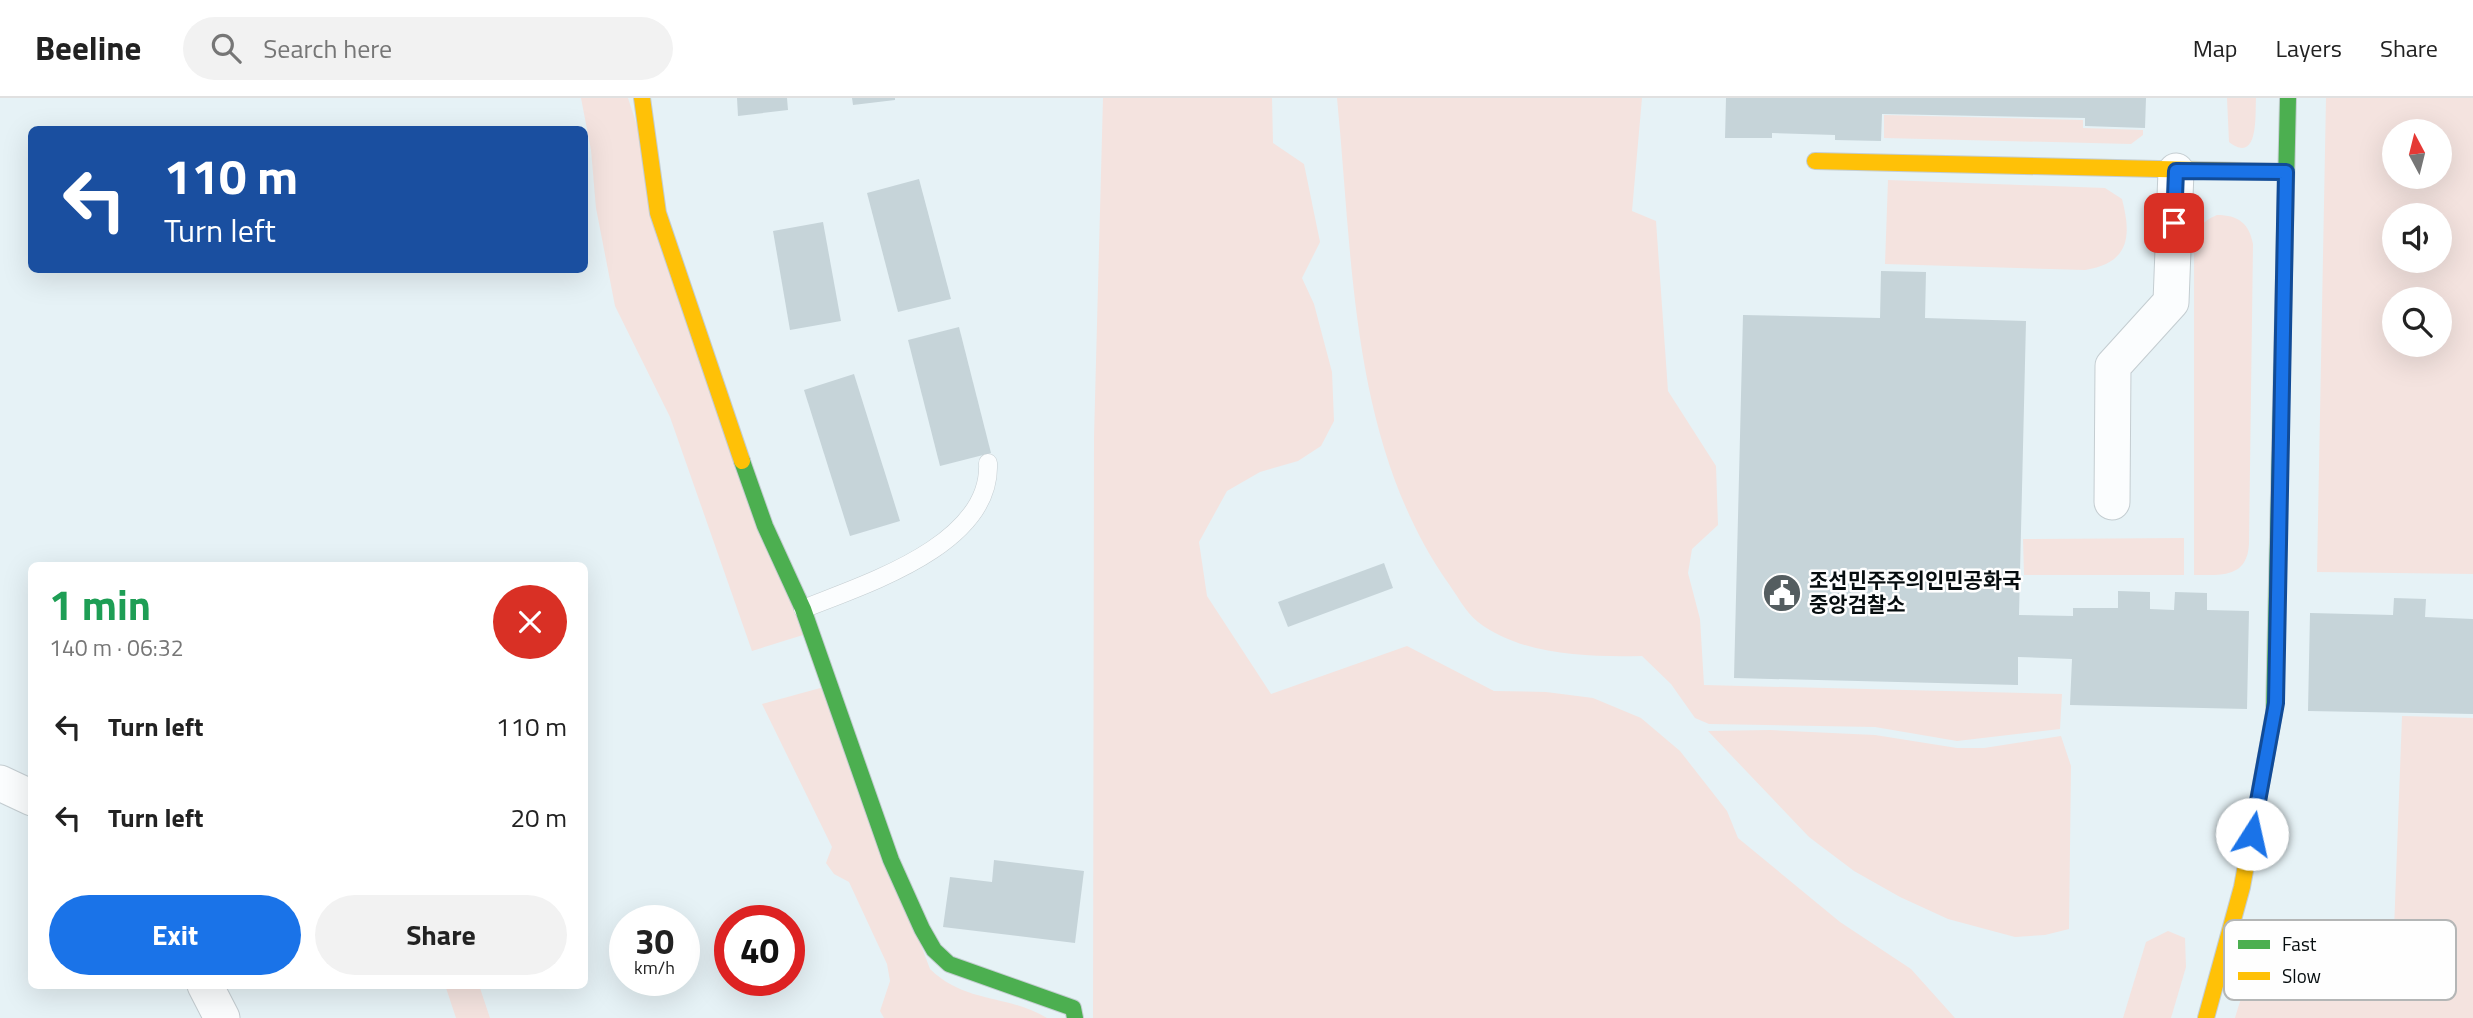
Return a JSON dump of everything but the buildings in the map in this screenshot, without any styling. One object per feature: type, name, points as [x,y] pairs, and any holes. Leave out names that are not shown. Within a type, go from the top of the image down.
[{"type":"street","points":[[642,98],[658,213],[681,288],[765,526],[803,609],[891,860],[934,950],[949,964],[1073,1008],[1075,1018]]},
{"type":"street","points":[[2233,920],[2242,887],[2276,703],[2288,98]]},
{"type":"street","points":[[1815,161],[2286,172]]},
{"type":"street","points":[[2112,502],[2113,366],[2171,302],[2176,171]]},
{"type":"street","points":[[0,783],[28,796]]},
{"type":"street","points":[[2206,1018],[2224,952]]},
{"type":"street","points":[[207,989],[222,1018]]},
{"type":"lane","points":[[803,609],[918,559],[943,541],[967,520],[981,502],[989,478],[988,463]]},
{"type":"shaded area","points":[[581,98],[628,98],[803,635],[752,651],[670,417],[615,306],[596,208]]},
{"type":"shaded area","points":[[1103,98],[1272,98],[1273,143],[1304,164],[1320,242],[1302,278],[1314,304],[1332,372],[1334,421],[1321,446],[1298,461],[1260,472],[1227,491],[1199,542],[1207,596],[1271,694],[1407,646],[1494,691],[1546,692],[1593,698],[1641,718],[1680,751],[1727,811],[1738,838],[1840,922],[1911,969],[1955,1018],[1093,1018],[1094,437]]},
{"type":"shaded area","points":[[1337,98],[1642,98],[1632,211],[1656,221],[1668,391],[1716,466],[1718,525],[1692,549],[1688,573],[1700,619],[1704,685],[2062,694],[2060,729],[1957,741],[1875,727],[1709,724],[1695,718],[1671,684],[1642,656],[1579,655],[1536,648],[1496,633],[1473,618],[1446,580],[1414,526],[1391,468],[1374,409],[1353,285]]},
{"type":"shaded area","points":[[2227,98],[2256,98],[2253,135],[2246,147],[2229,142]]},
{"type":"shaded area","points":[[2326,98],[2473,98],[2473,574],[2317,572]]},
{"type":"shaded area","points":[[1884,115],[2083,120],[2083,128],[2143,130],[2143,135],[2131,144],[1884,138]]},
{"type":"shaded area","points":[[1888,180],[2105,188],[2122,199],[2127,225],[2124,246],[2111,261],[2085,270],[1885,264]]},
{"type":"shaded area","points":[[2217,215],[2241,222],[2249,231],[2253,244],[2249,544],[2244,563],[2238,569],[2223,574],[2194,575],[2194,244],[2201,226]]},
{"type":"shaded area","points":[[2184,538],[2184,575],[2024,575],[2023,539]]},
{"type":"shaded area","points":[[824,687],[930,969],[944,980],[972,994],[1017,1005],[1047,1018],[884,1018],[880,1011],[890,981],[887,964],[849,882],[834,874],[826,863],[832,847],[762,704]]},
{"type":"shaded area","points":[[2402,716],[2473,718],[2473,1018],[2235,1018],[2241,1000],[2456,1000],[2456,920],[2394,920]]},
{"type":"shaded area","points":[[1770,730],[1875,735],[1957,748],[1984,748],[2061,736],[2071,766],[2069,929],[2045,935],[2015,937],[1948,919],[1900,897],[1854,871],[1809,837],[1708,731]]},
{"type":"shaded area","points":[[2168,931],[2185,938],[2186,967],[2171,1018],[2123,1018],[2146,942]]},
{"type":"shaded area","points":[[446,989],[480,989],[490,1018],[456,1018]]},
{"type":"traffic: fast","points":[[2274,713],[2288,98]]},
{"type":"traffic: fast","points":[[742,461],[765,526],[803,609],[891,860],[934,950],[949,964],[1073,1008],[1075,1018]]},
{"type":"traffic: slow","points":[[642,98],[658,213],[742,461]]},
{"type":"traffic: slow","points":[[1815,161],[2285,172]]},
{"type":"traffic: slow","points":[[2233,920],[2242,887],[2274,713]]},
{"type":"traffic: slow","points":[[2206,1018],[2224,952]]},
{"type":"place","name":"조선민주주의인민공화국 중앙검찰소","points":[[1782,593]]},
{"type":"route","points":[[2174,223],[2176,171],[2286,172],[2276,703],[2252,834]]}]
